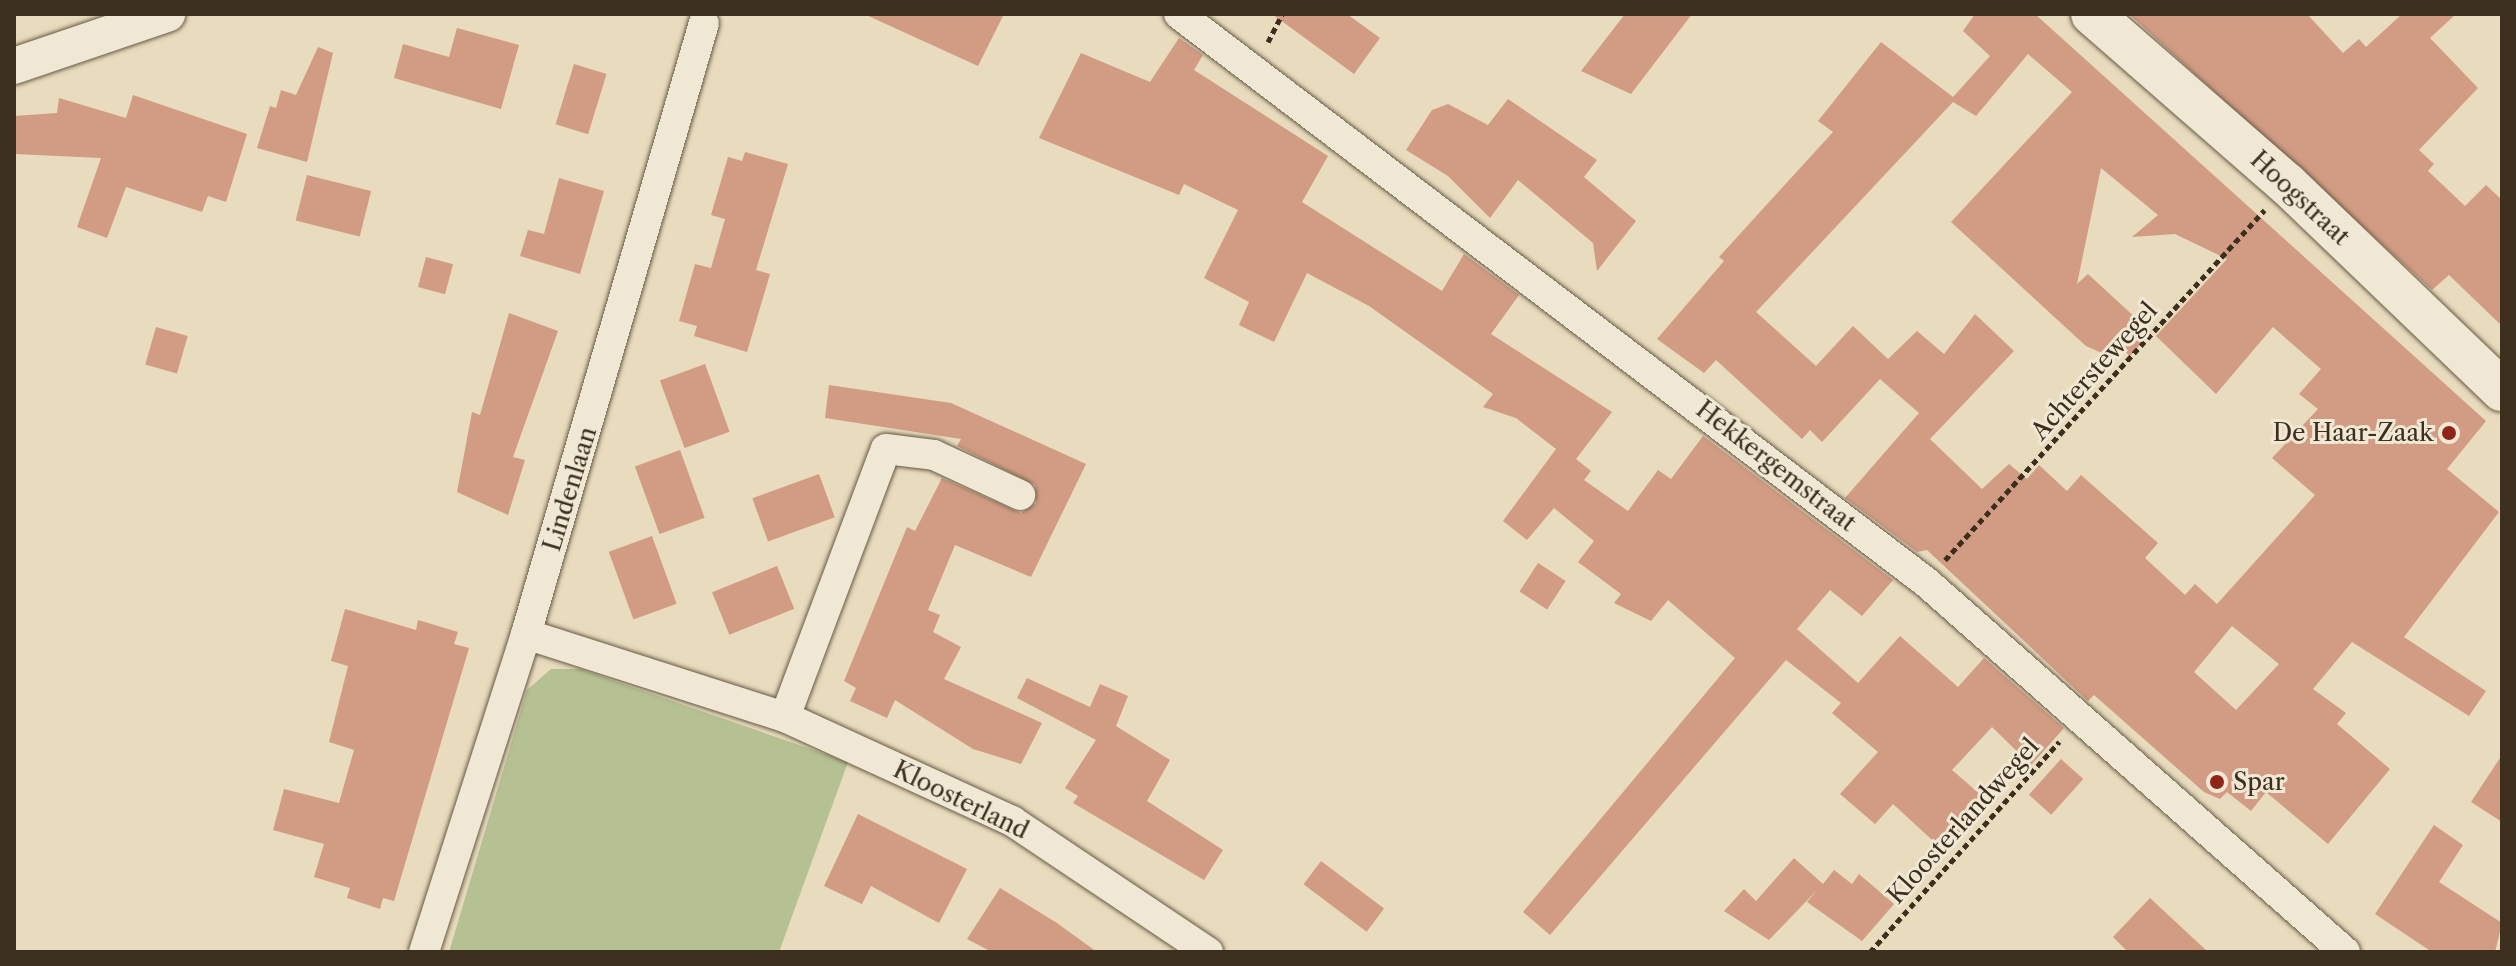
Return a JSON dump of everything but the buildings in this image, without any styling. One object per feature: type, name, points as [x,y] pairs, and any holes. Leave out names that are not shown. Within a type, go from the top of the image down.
[{"type":"main road","name":"Hoogstraat","points":[[2092,14],[2287,184],[2502,390]]},
{"type":"street","points":[[14,66],[167,14]]},
{"type":"street","name":"Hekkergemstraat","points":[[1179,14],[1926,582],[2084,715],[2345,952]]},
{"type":"street","name":"Lindenlaan","points":[[424,952],[526,634],[704,23]]},
{"type":"street","points":[[785,717],[886,449],[934,455],[1020,495]]},
{"type":"street","name":"Kloosterland","points":[[526,634],[785,717],[1012,821],[1208,952]]},
{"type":"path","name":"Achterstewegel","points":[[1926,582],[2287,184]]},
{"type":"path","name":"Kloosterlandwegel","points":[[1870,952],[2084,715]]},
{"type":"green space","points":[[551,669],[580,669],[848,762],[779,952],[449,952],[527,690]]},
{"type":"place","name":"De Haar-Zaak","points":[[2449,433]]},
{"type":"place","name":"Spar","points":[[2217,782]]}]
